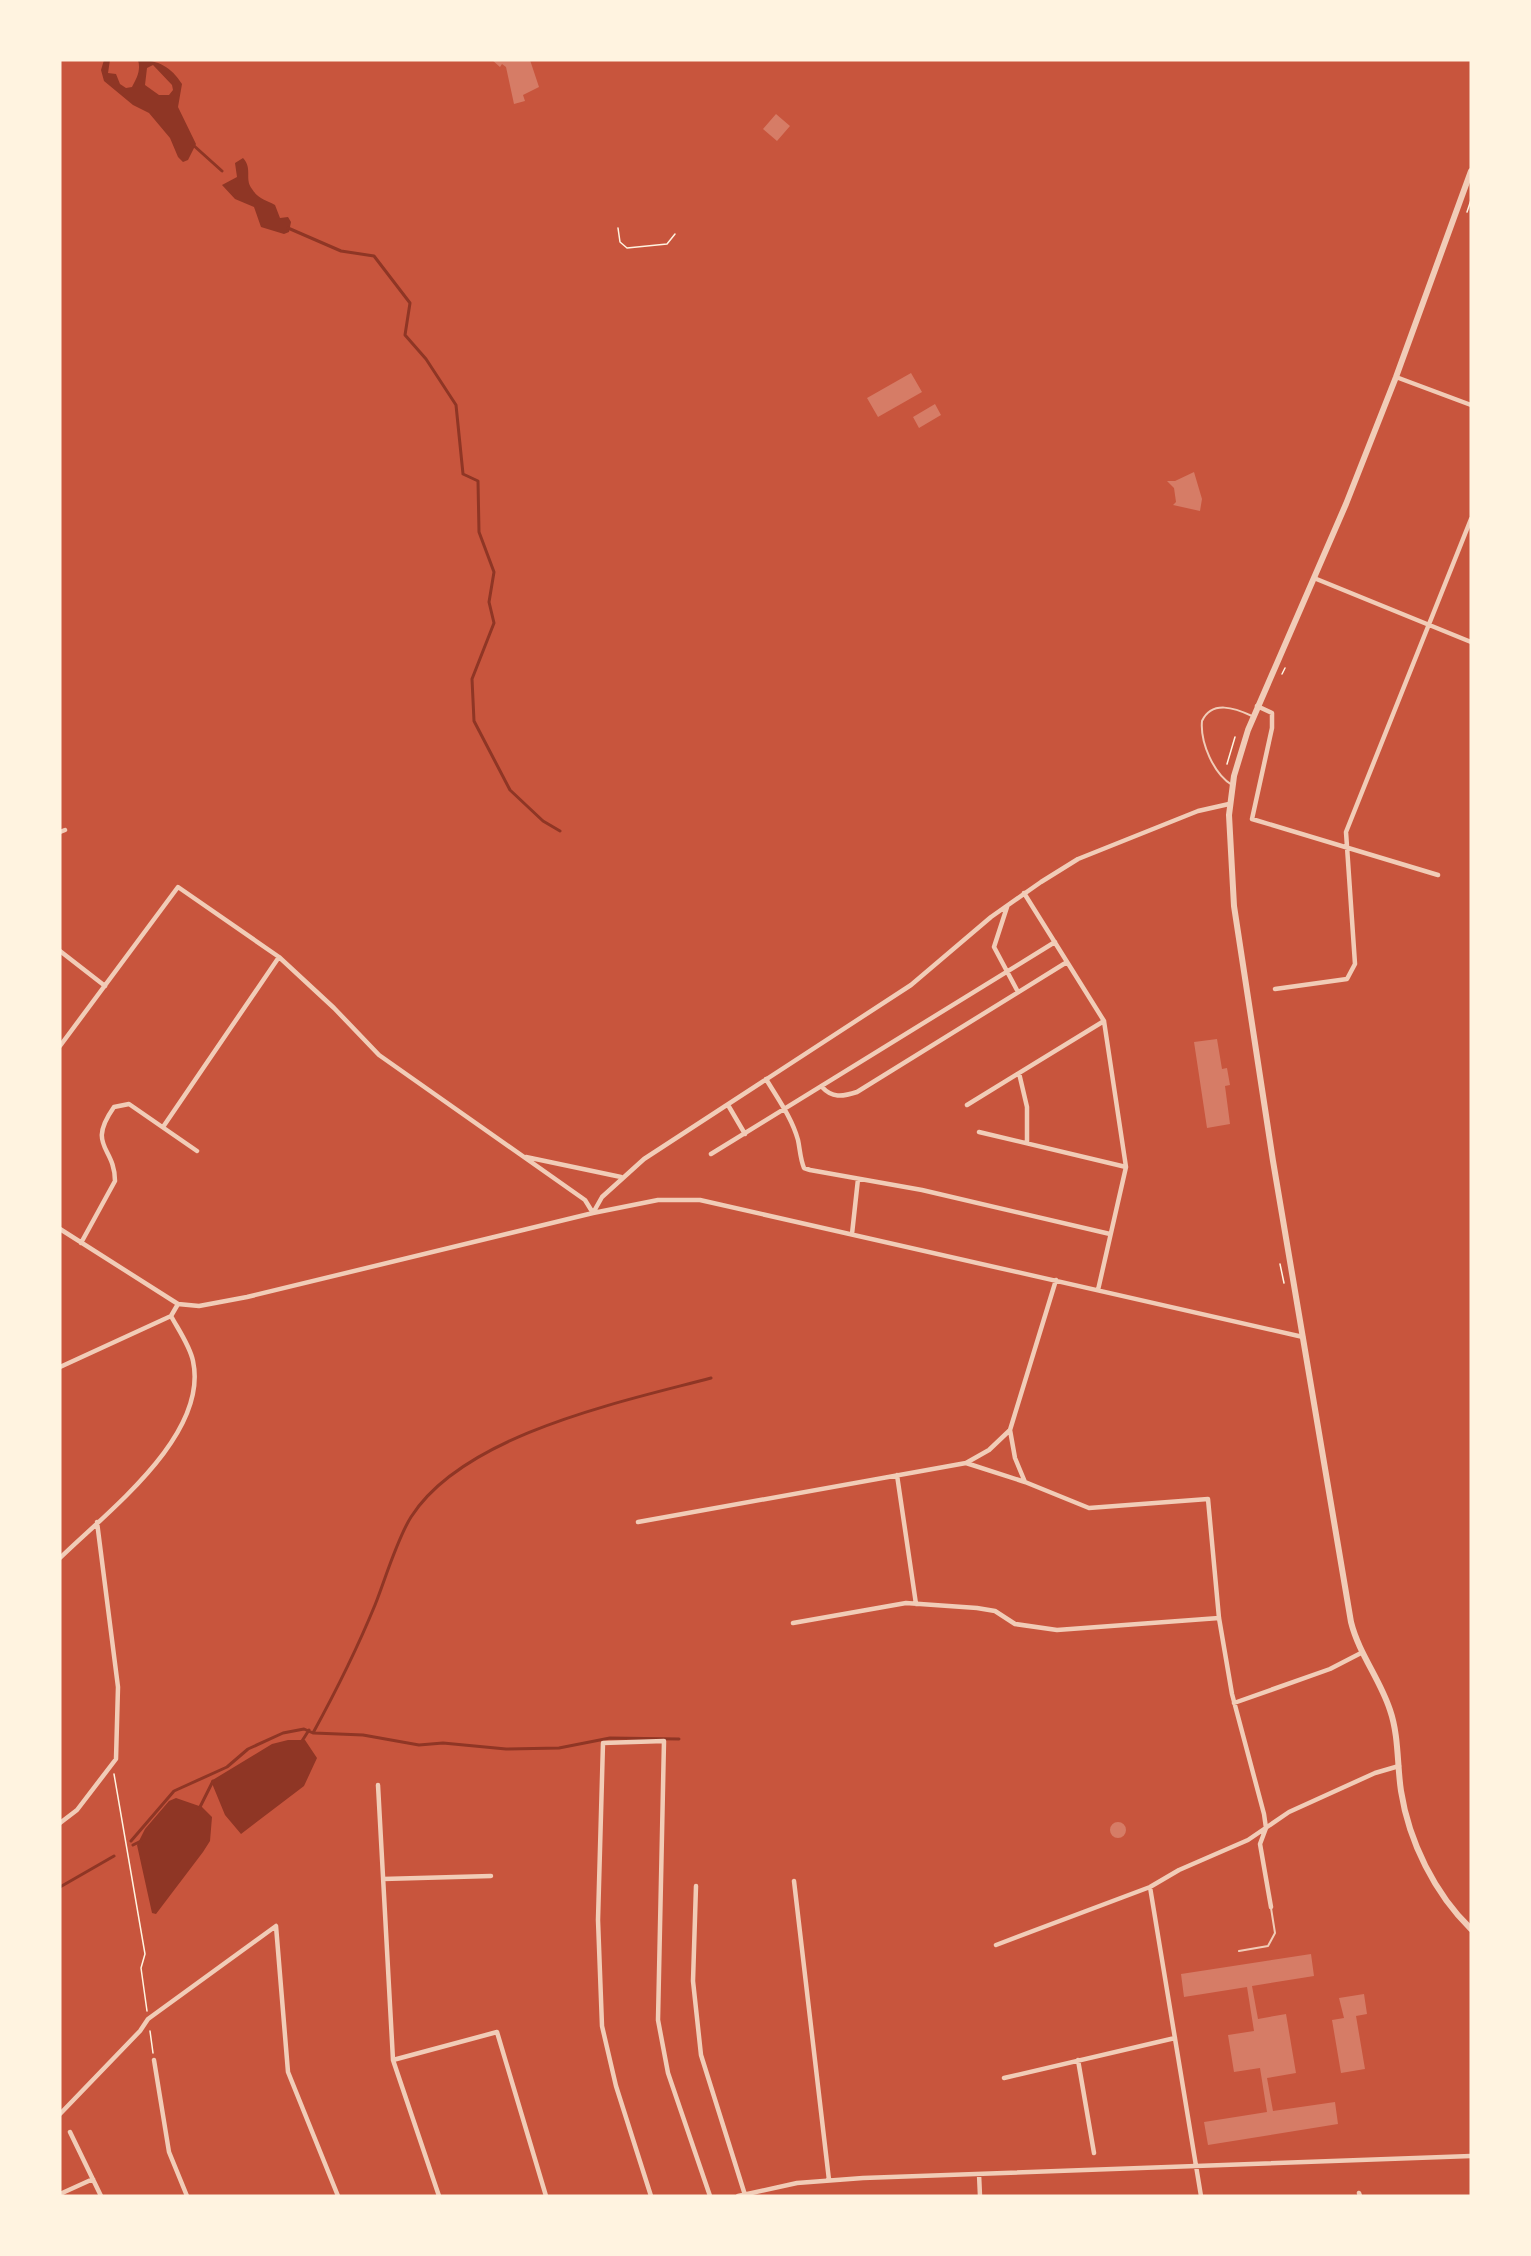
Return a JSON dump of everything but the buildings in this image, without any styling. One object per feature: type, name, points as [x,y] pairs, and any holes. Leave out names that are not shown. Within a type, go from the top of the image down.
[{"type":"street","points":[[1471,171],[1396,377],[1314,578],[1257,706],[1232,785],[1229,804],[1229,857],[1234,906],[1351,1622],[1361,1653],[1391,1712],[1405,1811],[1425,1864],[1441,1892],[1471,1929]]},
{"type":"street","points":[[1396,377],[1471,405]]},
{"type":"street","points":[[1275,989],[1347,979],[1355,964],[1346,832],[1471,519]]},
{"type":"street","points":[[1314,578],[1471,642]]},
{"type":"street","points":[[1257,706],[1272,713],[1272,728],[1252,819],[1438,875]]},
{"type":"street","points":[[593,1213],[602,1197],[621,1177],[674,1138],[911,985],[1024,893],[1078,859],[1198,811],[1229,804]]},
{"type":"street","points":[[60,1047],[178,886],[279,957],[334,1008],[379,1055],[585,1200],[593,1213]]},
{"type":"street","points":[[1024,893],[1104,1022],[1126,1167],[1098,1290]]},
{"type":"street","points":[[1007,906],[994,947],[1018,992]]},
{"type":"street","points":[[711,1154],[1055,942]]},
{"type":"street","points":[[60,951],[105,986]]},
{"type":"street","points":[[163,1127],[279,957]]},
{"type":"street","points":[[822,1087],[829,1094],[844,1096],[857,1092],[1067,962]]},
{"type":"street","points":[[967,1105],[1104,1022]]},
{"type":"street","points":[[1019,1073],[1027,1107],[1027,1143]]},
{"type":"street","points":[[766,1079],[784,1109],[798,1140],[804,1168],[922,1190],[1110,1234]]},
{"type":"street","points":[[81,1243],[115,1181],[115,1172],[104,1150],[101,1132],[114,1107],[129,1104],[197,1151]]},
{"type":"street","points":[[728,1105],[745,1134]]},
{"type":"street","points":[[979,1132],[1126,1167]]},
{"type":"street","points":[[523,1156],[621,1177]]},
{"type":"street","points":[[852,1234],[858,1179]]},
{"type":"street","points":[[60,1230],[178,1304],[199,1306],[247,1298],[593,1213],[658,1200],[700,1200],[1303,1337]]},
{"type":"street","points":[[1025,1482],[1015,1458],[1010,1430],[1056,1280]]},
{"type":"street","points":[[60,1367],[171,1316],[178,1304]]},
{"type":"street","points":[[60,1558],[174,1443],[188,1416],[194,1388],[193,1360],[171,1316]]},
{"type":"street","points":[[638,1522],[966,1463],[989,1450],[1010,1430]]},
{"type":"street","points":[[966,1463],[1025,1482],[1089,1508],[1208,1498],[1220,1618],[1234,1703],[1266,1828],[1260,1844],[1271,1907]]},
{"type":"street","points":[[897,1475],[916,1604]]},
{"type":"street","points":[[60,1823],[77,1810],[116,1759],[118,1687],[96,1522]]},
{"type":"street","points":[[793,1623],[906,1603],[995,1611],[1015,1624],[1057,1630],[1220,1618]]},
{"type":"street","points":[[1234,1703],[1330,1669],[1361,1653]]},
{"type":"street","points":[[651,2196],[616,2086],[602,2026],[598,1920],[603,1743],[664,1741],[658,2020],[668,2073],[710,2196]]},
{"type":"street","points":[[996,1945],[1150,1887],[1179,1870],[1248,1839],[1296,1809],[1375,1773],[1398,1766]]},
{"type":"street","points":[[378,1785],[393,2060],[439,2196]]},
{"type":"street","points":[[383,1879],[491,1875]]},
{"type":"street","points":[[794,1881],[828,2180]]},
{"type":"street","points":[[696,1886],[693,1981],[701,2055],[745,2195]]},
{"type":"street","points":[[1150,1887],[1201,2196]]},
{"type":"street","points":[[60,2114],[140,2031],[148,2019],[276,1926],[288,2072],[338,2196]]},
{"type":"street","points":[[393,2060],[497,2031],[546,2196]]},
{"type":"street","points":[[1004,2078],[1175,2038]]},
{"type":"street","points":[[154,2060],[169,2152],[187,2196]]},
{"type":"street","points":[[1078,2060],[1094,2153]]},
{"type":"street","points":[[70,2132],[101,2196]]},
{"type":"street","points":[[738,2196],[797,2183],[828,2180],[1471,2156]]},
{"type":"street","points":[[979,2174],[980,2196]]},
{"type":"street","points":[[60,2194],[93,2179]]},
{"type":"lane","points":[[1232,785],[1222,779],[1213,762],[1204,741],[1202,721],[1210,711],[1220,707],[1253,717]]},
{"type":"lane","points":[[1239,1951],[1268,1946],[1275,1933],[1271,1907]]},
{"type":"path","points":[[1467,212],[1471,200]]},
{"type":"path","points":[[618,228],[620,242],[627,248],[667,244],[675,234]]},
{"type":"path","points":[[1227,764],[1236,737]]},
{"type":"path","points":[[1280,1264],[1284,1283]]},
{"type":"path","points":[[112,1767],[145,1954],[141,1968],[154,2060]]},
{"type":"shaded area","points":[[104,60],[110,60],[108,73],[116,74],[120,84],[126,88],[132,87],[137,77],[138,60],[158,63],[173,73],[182,84],[178,107],[196,144],[188,160],[183,162],[178,157],[170,138],[149,113],[133,105],[104,81],[101,70]],"holes":[[[153,65],[172,85],[173,90],[169,95],[159,95],[145,85],[147,68]]]},
{"type":"shaded area","points":[[243,158],[248,166],[252,189],[260,197],[275,205],[280,218],[288,217],[291,222],[289,232],[284,234],[261,227],[254,207],[235,199],[222,185],[237,177],[235,163]]},
{"type":"shaded area","points":[[288,1740],[305,1740],[317,1758],[304,1786],[241,1834],[225,1815],[211,1781],[272,1744]]},
{"type":"shaded area","points":[[176,1798],[202,1807],[212,1817],[210,1841],[156,1914],[152,1913],[137,1845],[145,1829],[169,1801]]},
{"type":"waterway","points":[[192,144],[222,171]]},
{"type":"waterway","points":[[288,228],[341,251],[374,256],[410,303],[405,335],[426,359],[456,405],[463,474],[478,481],[479,532],[494,572],[489,602],[494,623],[472,679],[474,721],[510,790],[543,821],[560,831]]},
{"type":"waterway","points":[[131,1841],[174,1791],[227,1767],[248,1749],[283,1733],[304,1729],[313,1733],[361,1638],[406,1526],[435,1488],[468,1464],[505,1443],[547,1425],[634,1398],[711,1378]]},
{"type":"waterway","points":[[302,1741],[309,1730]]},
{"type":"waterway","points":[[314,1733],[363,1735],[419,1745],[443,1743],[506,1749],[559,1748],[610,1738],[679,1739]]},
{"type":"waterway","points":[[199,1809],[213,1781]]},
{"type":"waterway","points":[[133,1845],[141,1841]]},
{"type":"waterway","points":[[60,1887],[114,1856]]}]
